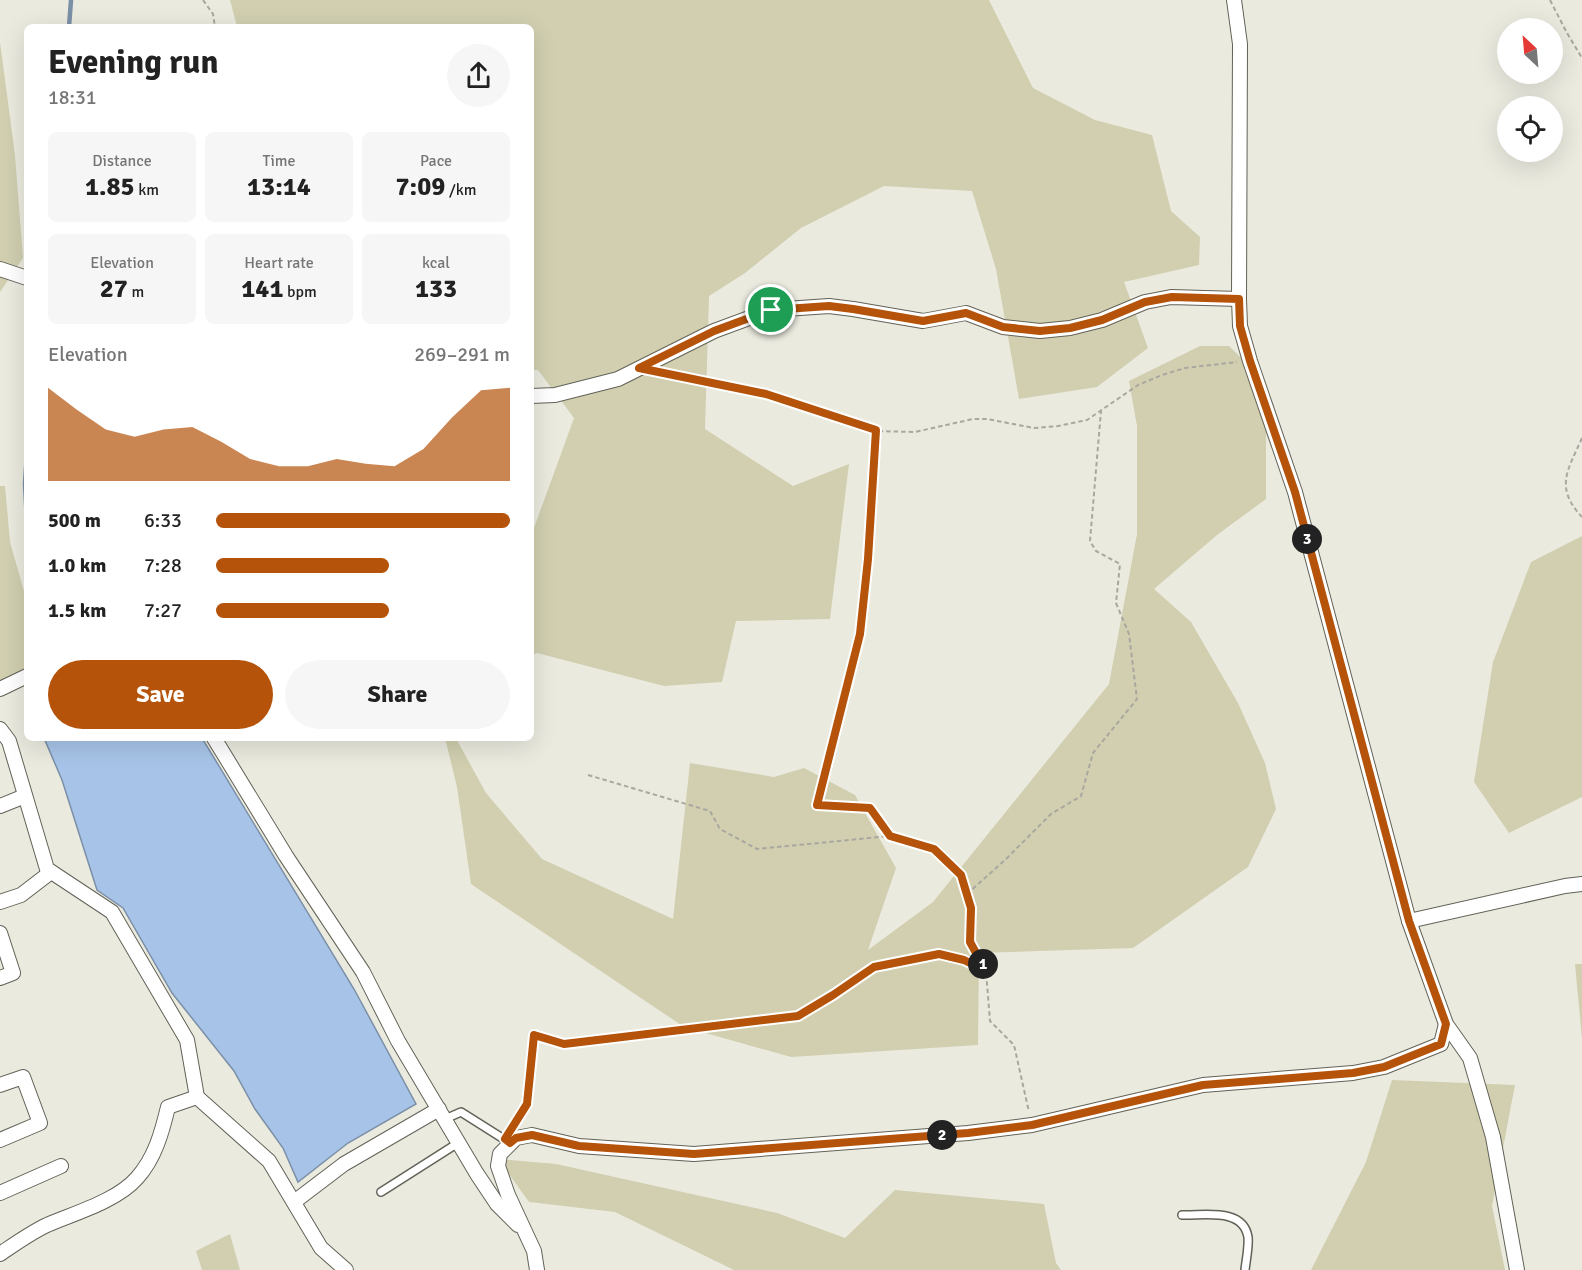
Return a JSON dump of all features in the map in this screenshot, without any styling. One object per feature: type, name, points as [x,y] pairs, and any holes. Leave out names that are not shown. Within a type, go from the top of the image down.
[{"type":"street","points":[[1234,0],[1240,45],[1240,326],[1295,492],[1409,921],[1446,1024],[1470,1058],[1493,1137],[1517,1270]]},
{"type":"street","points":[[0,268],[24,277]]},
{"type":"street","points":[[534,396],[555,395],[618,379],[714,331],[771,310],[829,306],[923,321],[966,313],[1003,327],[1040,331],[1102,320],[1145,302],[1172,297],[1239,299]]},
{"type":"street","points":[[0,689],[24,677]]},
{"type":"street","points":[[0,729],[9,741],[47,869],[112,912],[187,1040],[197,1097],[269,1161],[321,1248],[346,1270]]},
{"type":"street","points":[[216,741],[268,827],[363,972],[398,1041],[458,1143],[497,1204],[526,1233]]},
{"type":"street","points":[[0,806],[25,796]]},
{"type":"street","points":[[0,902],[21,895],[51,872]]},
{"type":"street","points":[[1409,921],[1582,884]]},
{"type":"street","points":[[0,933],[14,974],[0,978]]},
{"type":"street","points":[[537,1270],[534,1251],[508,1195],[498,1166],[500,1154],[507,1141],[516,1138],[532,1135],[579,1146],[694,1154],[932,1136],[1032,1125],[1203,1085],[1353,1073],[1384,1067],[1441,1044],[1446,1024]]},
{"type":"street","points":[[0,1085],[23,1077],[40,1123],[0,1140]]},
{"type":"street","points":[[0,1254],[46,1226],[122,1191],[148,1165],[157,1145],[168,1107],[197,1097]]},
{"type":"street","points":[[294,1203],[344,1164],[442,1114]]},
{"type":"street","points":[[0,1193],[61,1166]]},
{"type":"lane","points":[[442,1114],[461,1112],[507,1141]]},
{"type":"lane","points":[[381,1192],[458,1143]]},
{"type":"lane","points":[[1182,1215],[1232,1216],[1243,1225],[1248,1236],[1245,1270]]},
{"type":"path","points":[[203,0],[213,14],[215,24]]},
{"type":"path","points":[[1550,0],[1582,58]]},
{"type":"path","points":[[662,372],[766,394],[876,430],[915,432],[987,418],[1034,428],[1087,420],[1138,385],[1162,375],[1185,368],[1250,361]]},
{"type":"path","points":[[967,894],[1051,814],[1081,796],[1093,753],[1137,699],[1129,634],[1116,603],[1120,564],[1096,552],[1090,541],[1101,411]]},
{"type":"path","points":[[876,430],[868,559],[860,634],[817,805],[870,808],[890,836]]},
{"type":"path","points":[[1582,438],[1567,472],[1565,488],[1569,500],[1582,517]]},
{"type":"path","points":[[588,775],[710,811],[720,829],[757,849],[890,836],[934,849],[961,875],[971,908],[970,942],[986,971],[990,1021],[1014,1045],[1032,1125]]},
{"type":"path","points":[[507,1141],[527,1104],[534,1035],[564,1044],[798,1016],[874,967],[939,954],[964,960],[986,971]]},
{"type":"shaded area","points":[[230,0],[989,0],[1033,88],[1095,120],[1152,135],[1171,211],[1200,237],[1199,265],[1124,282],[1148,348],[1097,387],[1019,399],[996,269],[972,191],[884,186],[801,228],[745,273],[709,296],[705,429],[793,486],[849,464],[830,619],[736,621],[722,682],[664,686],[537,653],[534,654],[534,528],[574,418],[538,370],[534,370],[534,24],[236,24]]},
{"type":"shaded area","points":[[0,42],[15,155],[23,258],[0,292]]},
{"type":"shaded area","points":[[1200,346],[1229,346],[1266,382],[1266,499],[1217,535],[1154,589],[1191,622],[1238,703],[1265,763],[1276,809],[1248,867],[1133,948],[979,953],[978,1045],[791,1057],[684,1027],[471,884],[457,787],[446,741],[458,741],[486,793],[542,859],[673,919],[690,763],[774,777],[804,768],[855,795],[896,868],[868,950],[933,902],[1109,684],[1137,534],[1137,426],[1129,381]]},
{"type":"shaded area","points":[[0,486],[5,486],[10,542],[24,591],[24,673],[0,685]]},
{"type":"shaded area","points":[[1582,536],[1582,797],[1509,833],[1474,782],[1493,662],[1531,562]]},
{"type":"shaded area","points":[[1575,964],[1582,964],[1582,1039]]},
{"type":"shaded area","points":[[1392,1080],[1515,1085],[1492,1206],[1505,1270],[1311,1270],[1366,1162]]},
{"type":"shaded area","points":[[498,1159],[556,1164],[777,1213],[845,1238],[895,1190],[1044,1204],[1056,1263],[1061,1270],[734,1270],[615,1212],[529,1202]]},
{"type":"shaded area","points":[[230,1234],[240,1270],[202,1270],[196,1251]]},
{"type":"water","points":[[45,741],[204,741],[354,989],[416,1104],[348,1143],[298,1182],[283,1148],[255,1109],[234,1071],[172,993],[123,908],[97,890],[62,780]]},
{"type":"waterway","points":[[69,24],[71,0]]},
{"type":"route","points":[[1172,297],[1239,299],[1240,326],[1295,492],[1409,921],[1446,1024],[1441,1044],[1384,1067],[1353,1073],[1203,1085],[1032,1125],[968,1133],[694,1154],[579,1146],[532,1135],[516,1138],[510,1143],[505,1139],[527,1104],[534,1035],[564,1044],[798,1016],[874,967],[939,954],[964,960],[986,971],[970,942],[971,908],[961,875],[934,849],[890,836],[870,808],[817,805],[860,634],[868,559],[876,430],[766,394],[639,368],[714,331],[771,310],[829,306],[923,321],[966,313],[1003,327],[1040,331],[1070,328],[1102,320],[1145,302],[1172,297]]}]
